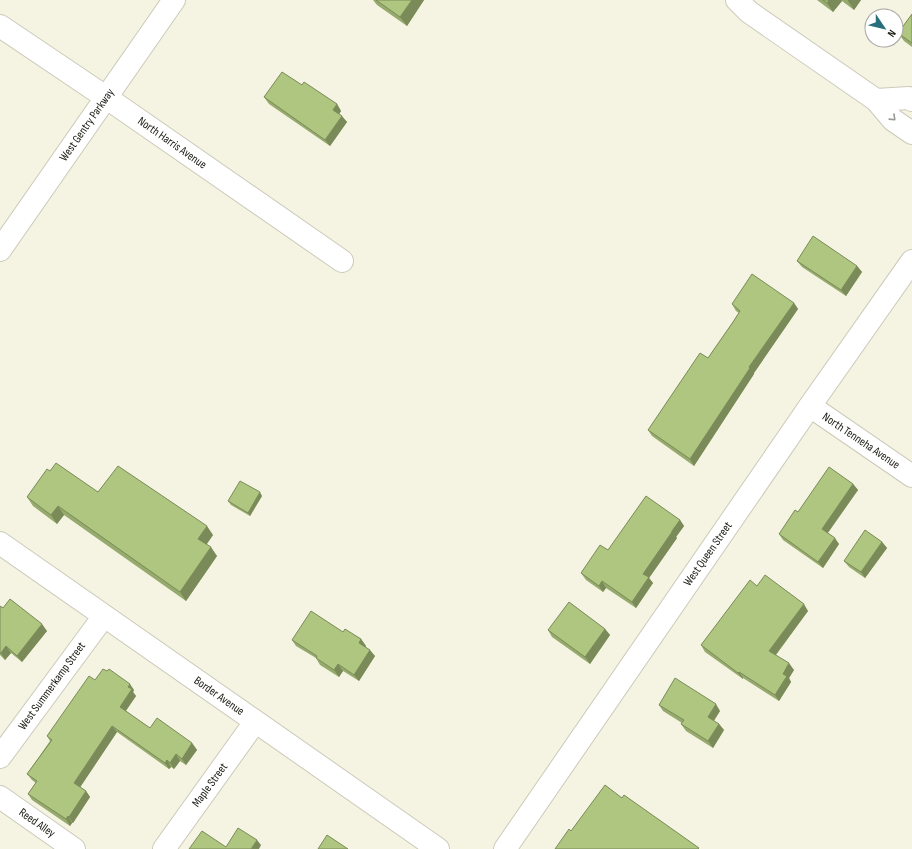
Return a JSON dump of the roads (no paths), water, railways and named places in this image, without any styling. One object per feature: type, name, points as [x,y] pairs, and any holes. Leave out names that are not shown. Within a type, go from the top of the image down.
[{"type":"street","name":"West Gentry Parkway","points":[[0,250],[174,0]]},
{"type":"street","points":[[737,0],[749,12],[876,100],[893,120],[912,133]]},
{"type":"street","name":"North Harris Avenue","points":[[0,26],[107,98],[342,261]]},
{"type":"street","points":[[876,100],[909,98],[912,100]]},
{"type":"street","name":"West Queen Street","points":[[504,849],[912,261]]},
{"type":"street","name":"North Tenneha Avenue","points":[[810,406],[912,476]]},
{"type":"street","name":"Border Avenue","points":[[0,543],[438,849]]},
{"type":"street","name":"West Summerkamp Street","points":[[0,757],[104,616]]},
{"type":"street","name":"Maple Street","points":[[164,849],[255,722]]},
{"type":"street","name":"Reed Alley","points":[[0,797],[74,849]]}]
